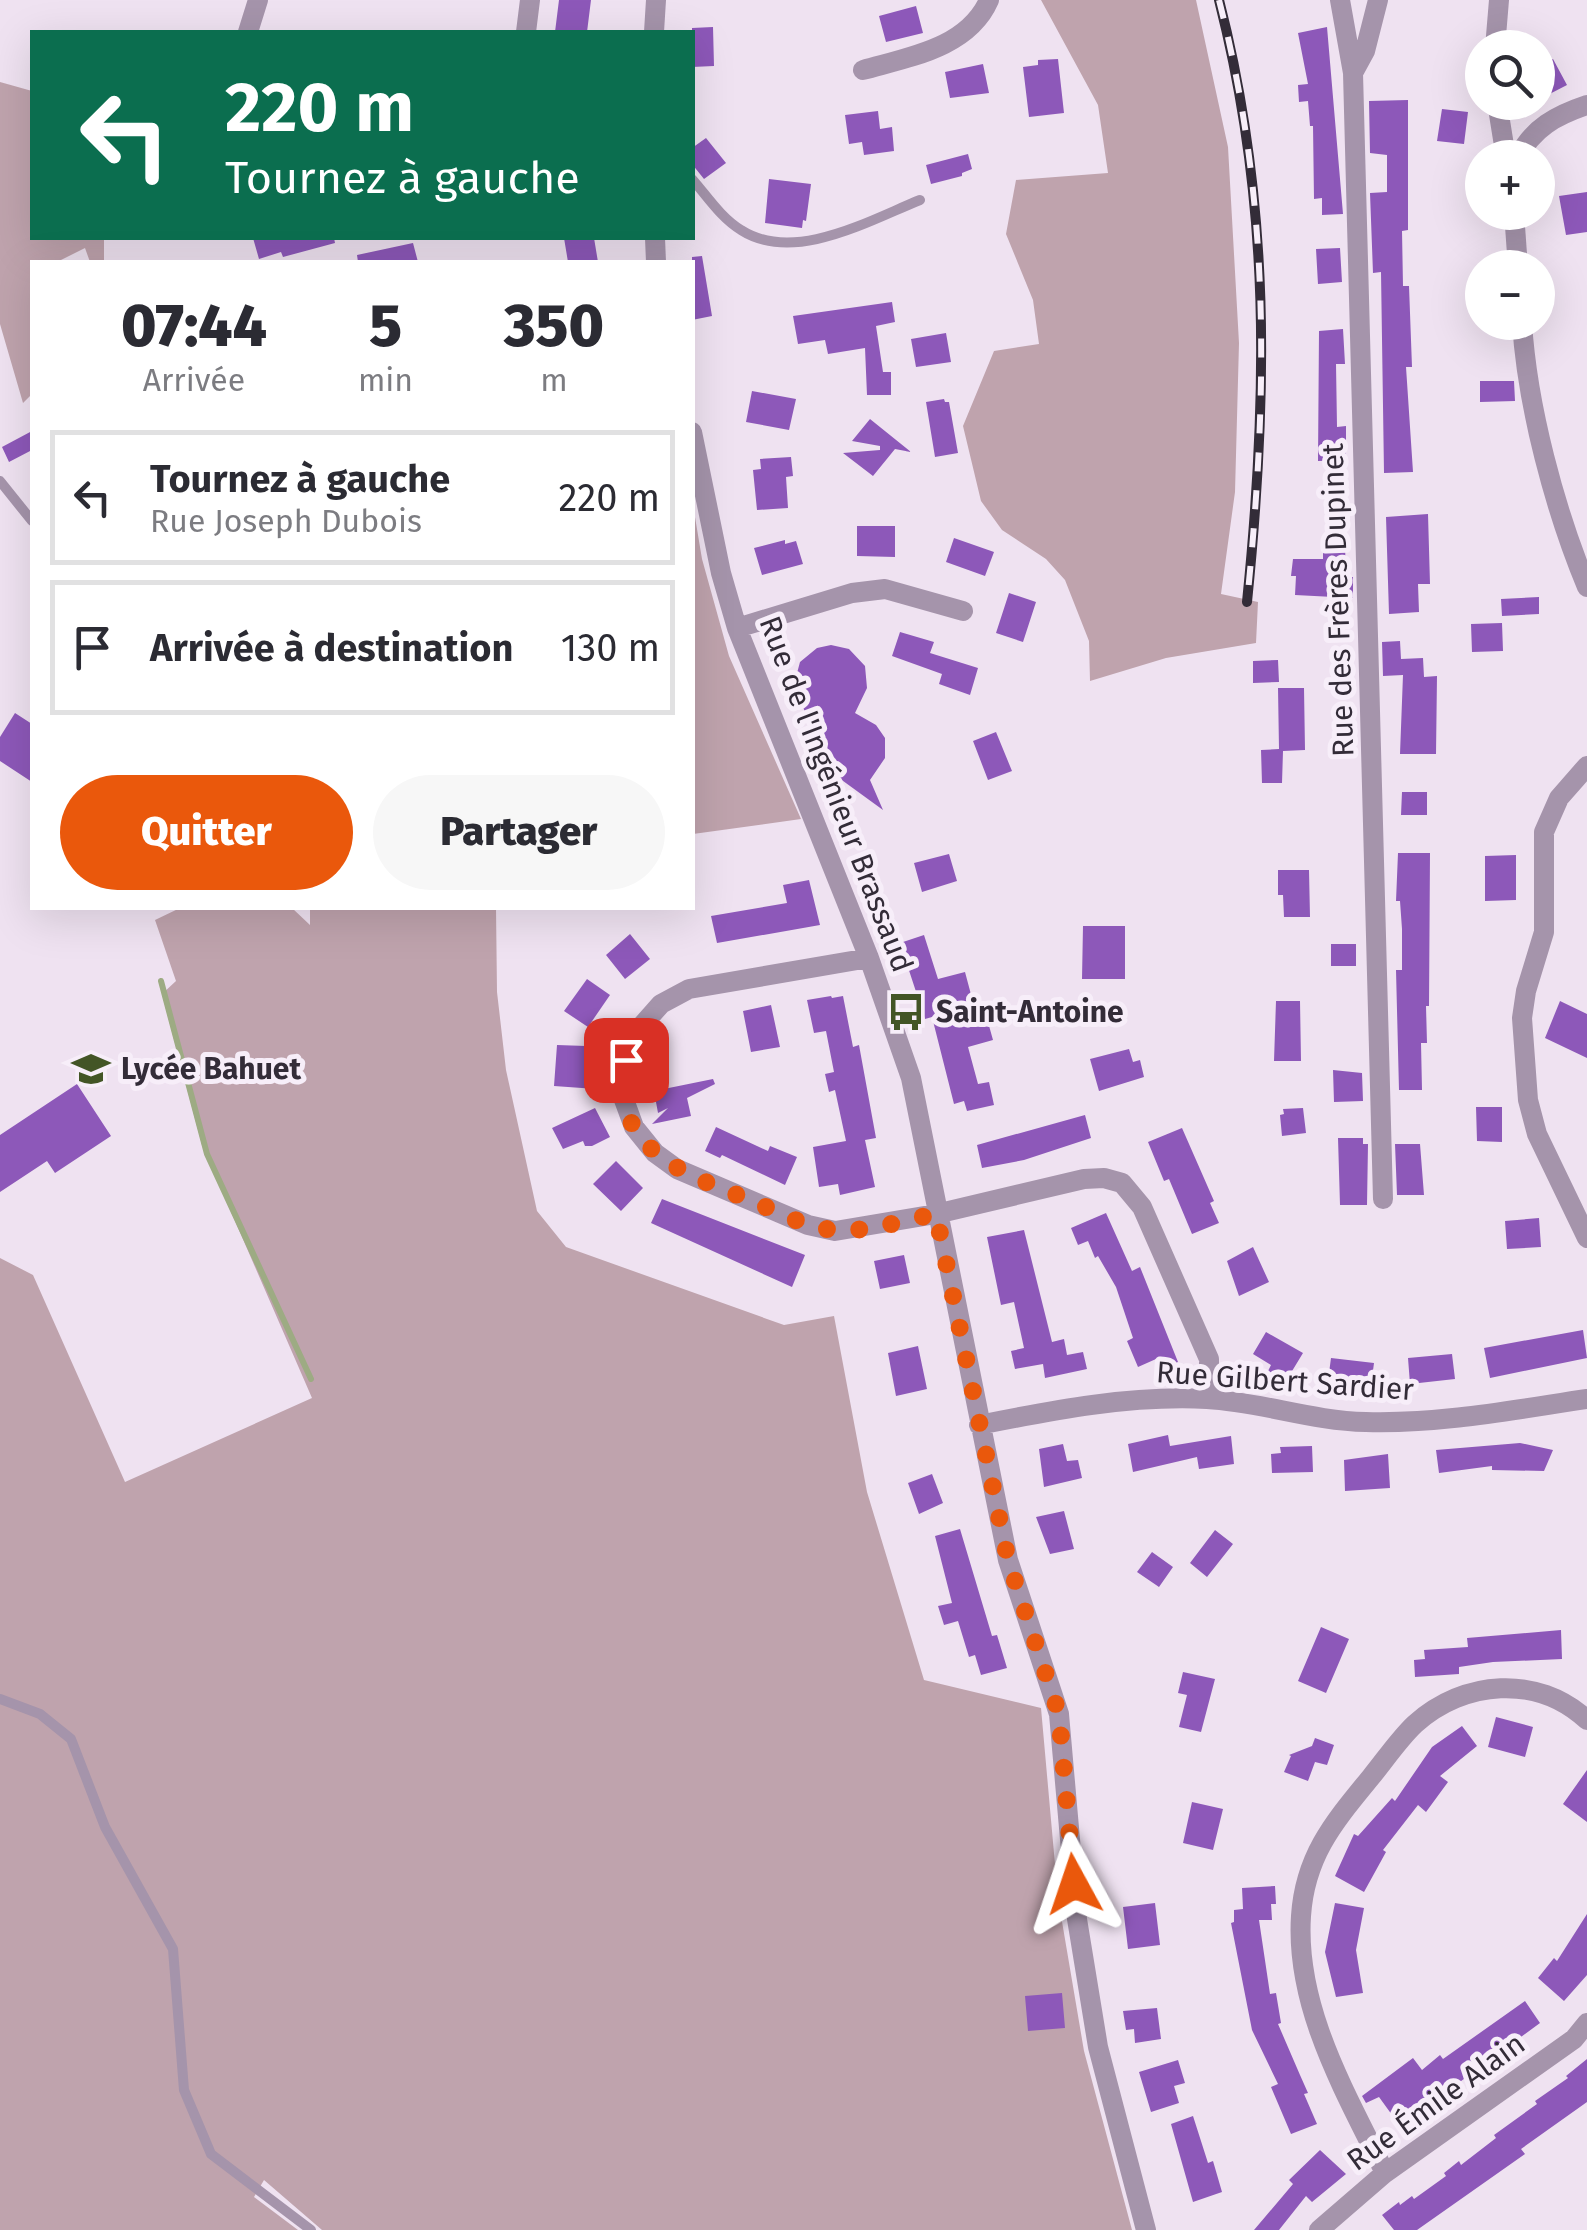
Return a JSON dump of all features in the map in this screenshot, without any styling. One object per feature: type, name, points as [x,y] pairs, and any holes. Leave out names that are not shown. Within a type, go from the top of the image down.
[{"type":"street","points":[[249,30],[258,0]]},
{"type":"street","points":[[526,30],[530,0]]},
{"type":"street","points":[[654,30],[656,0]]},
{"type":"street","points":[[864,70],[939,48],[981,19],[989,0]]},
{"type":"street","name":"Rue des Frères Dupinet","points":[[1340,0],[1353,73],[1383,1199]]},
{"type":"street","points":[[1353,73],[1365,50],[1378,0]]},
{"type":"street","points":[[1496,30],[1499,0]]},
{"type":"street","points":[[1527,140],[1556,115],[1587,105]]},
{"type":"street","points":[[1523,340],[1524,360],[1556,499],[1587,588]]},
{"type":"street","name":"Rue de l'Ingénieur Brassaud","points":[[695,446],[737,628],[869,958],[911,1078],[1008,1560],[1059,1714],[1076,1919],[1098,2047],[1146,2230]]},
{"type":"street","points":[[737,628],[852,592],[886,589],[963,611]]},
{"type":"street","points":[[1587,766],[1559,798],[1544,832],[1544,932],[1522,1018],[1528,1100],[1537,1134],[1587,1238]]},
{"type":"street","points":[[869,958],[689,989],[661,1004],[637,1031],[626,1060],[623,1097],[634,1126],[654,1154],[678,1169],[808,1225],[835,1230],[936,1214],[1084,1180],[1104,1178],[1122,1183],[1142,1207],[1209,1360],[1209,1399]]},
{"type":"street","name":"Rue Gilbert Sardier","points":[[980,1425],[1119,1401],[1209,1399],[1320,1419],[1365,1422],[1446,1420],[1587,1399]]},
{"type":"street","points":[[1386,2173],[1327,2054],[1304,1974],[1301,1916],[1310,1862],[1332,1826],[1414,1725],[1448,1700],[1477,1690],[1514,1688],[1550,1695],[1587,1720]]},
{"type":"street","name":"Rue Émile Alain","points":[[1319,2230],[1386,2173],[1574,2039],[1587,2023]]},
{"type":"lane","points":[[695,182],[726,219],[742,232],[766,241],[795,242],[836,233],[920,200]]},
{"type":"lane","points":[[0,481],[30,518]]},
{"type":"lane","points":[[0,1699],[40,1714],[71,1739],[105,1827],[172,1949],[184,2090],[211,2154],[311,2230]]},
{"type":"shaded area","points":[[1041,0],[1196,0],[1228,147],[1239,343],[1235,492],[1221,594],[1258,602],[1256,643],[1166,658],[1090,681],[1089,641],[1065,580],[1046,559],[1002,530],[981,501],[963,426],[994,351],[1039,344],[1033,300],[1006,234],[1016,180],[1108,173],[1098,105]]},
{"type":"shaded area","points":[[0,82],[30,90],[30,240],[104,240],[104,260],[89,260],[85,248],[61,260],[30,260],[30,396],[23,403],[0,324]]},
{"type":"shaded area","points":[[695,517],[702,559],[729,656],[801,819],[695,834]]},
{"type":"shaded area","points":[[176,910],[294,910],[310,925],[310,910],[496,910],[497,992],[506,1070],[537,1211],[566,1247],[784,1325],[834,1316],[867,1492],[924,1680],[1041,1708],[1058,1898],[1084,2051],[1132,2230],[322,2230],[264,2180],[254,2197],[298,2230],[0,2230],[0,1258],[33,1275],[125,1482],[312,1398],[202,1145],[162,994],[176,981],[155,920]]},
{"type":"building","points":[[559,0],[591,0],[587,30],[555,30]]},
{"type":"building","points":[[916,6],[923,33],[886,42],[879,16]]},
{"type":"building","points":[[713,27],[714,66],[695,67],[692,28]]},
{"type":"building","points":[[1327,27],[1343,214],[1322,215],[1322,198],[1314,199],[1313,126],[1308,101],[1299,102],[1298,85],[1308,84],[1298,33]]},
{"type":"building","points":[[1058,59],[1064,113],[1029,117],[1023,67],[1038,65],[1038,60]]},
{"type":"building","points":[[1555,63],[1567,85],[1555,91]]},
{"type":"building","points":[[983,64],[989,93],[950,98],[945,72]]},
{"type":"building","points":[[1408,100],[1408,230],[1402,231],[1403,286],[1409,286],[1412,367],[1406,367],[1413,472],[1384,473],[1381,272],[1373,273],[1370,193],[1387,192],[1387,155],[1370,153],[1369,101]]},
{"type":"building","points":[[1442,109],[1465,112],[1464,144],[1437,141]]},
{"type":"building","points":[[878,111],[880,129],[892,127],[894,151],[864,155],[862,142],[849,144],[845,115]]},
{"type":"building","points":[[706,138],[726,163],[704,179],[695,168],[695,146]]},
{"type":"building","points":[[968,154],[972,169],[962,176],[931,184],[926,165]]},
{"type":"building","points":[[769,179],[811,184],[802,228],[765,223]]},
{"type":"building","points":[[1587,192],[1587,232],[1566,235],[1559,196]]},
{"type":"building","points":[[254,240],[334,240],[335,243],[283,257],[281,252],[259,259]]},
{"type":"building","points":[[564,240],[594,240],[598,260],[568,260]]},
{"type":"building","points":[[413,243],[417,260],[358,260],[357,255]]},
{"type":"building","points":[[1340,248],[1342,282],[1318,284],[1316,249]]},
{"type":"building","points":[[702,256],[712,316],[695,319],[695,260],[692,257]]},
{"type":"building","points":[[892,302],[895,322],[876,326],[883,372],[891,372],[891,395],[867,395],[865,348],[828,354],[825,340],[798,344],[793,316]]},
{"type":"building","points":[[1343,329],[1345,364],[1336,364],[1337,427],[1346,426],[1346,460],[1318,461],[1319,331]]},
{"type":"building","points":[[946,333],[951,362],[916,367],[911,339]]},
{"type":"building","points":[[1480,381],[1514,381],[1515,401],[1480,402]]},
{"type":"building","points":[[752,391],[796,399],[789,430],[746,422]]},
{"type":"building","points":[[926,402],[949,402],[958,453],[935,457]]},
{"type":"building","points":[[870,419],[911,452],[895,449],[873,476],[843,453],[880,450],[880,446],[852,441]]},
{"type":"building","points":[[30,432],[30,451],[9,462],[2,447]]},
{"type":"building","points":[[791,457],[793,476],[786,477],[788,508],[757,510],[753,470],[761,469],[760,459]]},
{"type":"building","points":[[1428,514],[1430,584],[1418,584],[1419,612],[1389,614],[1386,517]]},
{"type":"building","points":[[857,526],[895,526],[895,557],[857,556]]},
{"type":"building","points":[[954,538],[994,552],[985,576],[946,562]]},
{"type":"building","points":[[785,540],[785,544],[796,541],[803,564],[762,575],[754,548]]},
{"type":"building","points":[[1345,545],[1346,577],[1353,577],[1353,598],[1295,595],[1293,559],[1323,559],[1323,546]]},
{"type":"building","points":[[1009,593],[1036,602],[1023,642],[996,633]]},
{"type":"building","points":[[1539,597],[1539,614],[1502,616],[1501,599]]},
{"type":"building","points":[[1502,623],[1503,651],[1472,652],[1471,624]]},
{"type":"building","points":[[900,632],[934,642],[930,653],[978,668],[970,695],[939,684],[942,674],[892,656]]},
{"type":"building","points":[[1400,641],[1401,659],[1423,658],[1424,677],[1437,676],[1436,754],[1400,754],[1403,675],[1383,676],[1382,642]]},
{"type":"building","points":[[831,645],[849,649],[865,666],[867,688],[855,713],[876,725],[885,738],[885,758],[870,780],[883,810],[828,770],[797,692],[800,662],[817,648]]},
{"type":"building","points":[[1278,660],[1279,682],[1253,683],[1253,661]]},
{"type":"building","points":[[1278,688],[1304,688],[1305,750],[1283,751],[1282,783],[1262,783],[1261,750],[1279,749]]},
{"type":"building","points":[[15,713],[30,723],[30,781],[0,761],[0,737]]},
{"type":"building","points":[[996,732],[1012,771],[988,780],[973,741]]},
{"type":"building","points":[[1402,792],[1427,792],[1427,815],[1401,815]]},
{"type":"building","points":[[1398,853],[1430,853],[1429,1006],[1427,1043],[1421,1043],[1422,1090],[1399,1090],[1396,970],[1402,970],[1402,929],[1400,901],[1396,901]]},
{"type":"building","points":[[949,854],[957,881],[922,892],[914,863]]},
{"type":"building","points":[[1516,855],[1516,900],[1485,901],[1485,856]]},
{"type":"building","points":[[1278,870],[1309,870],[1310,917],[1284,917],[1283,895],[1278,895]]},
{"type":"building","points":[[809,880],[820,925],[717,943],[711,916],[787,903],[783,885]]},
{"type":"building","points":[[1083,926],[1125,926],[1125,979],[1082,979]]},
{"type":"building","points":[[630,934],[650,959],[625,979],[606,955]]},
{"type":"building","points":[[924,935],[938,979],[965,972],[977,1017],[986,1015],[993,1040],[968,1047],[978,1084],[989,1082],[994,1105],[967,1111],[964,1101],[954,1104],[932,1017],[925,1019],[900,943]]},
{"type":"building","points":[[1331,944],[1356,944],[1356,966],[1331,966]]},
{"type":"building","points":[[587,979],[610,995],[588,1027],[564,1011]]},
{"type":"building","points":[[843,996],[853,1047],[859,1045],[876,1138],[865,1140],[875,1187],[840,1195],[838,1184],[819,1187],[813,1147],[846,1141],[835,1090],[829,1092],[825,1074],[834,1072],[826,1031],[814,1033],[807,1000]]},
{"type":"building","points":[[1276,1001],[1300,1001],[1301,1061],[1274,1061]]},
{"type":"building","points":[[1560,1001],[1587,1014],[1587,1058],[1545,1038]]},
{"type":"building","points":[[771,1005],[780,1047],[751,1052],[743,1011]]},
{"type":"building","points":[[557,1045],[586,1046],[584,1073],[611,1077],[610,1090],[554,1086]]},
{"type":"building","points":[[1129,1049],[1133,1062],[1140,1060],[1144,1077],[1099,1091],[1090,1059]]},
{"type":"building","points":[[1333,1070],[1362,1073],[1363,1101],[1334,1102]]},
{"type":"building","points":[[713,1079],[715,1084],[687,1098],[691,1116],[652,1124],[668,1108],[658,1113],[654,1091]]},
{"type":"building","points":[[77,1084],[111,1136],[55,1173],[47,1161],[0,1192],[0,1135]]},
{"type":"building","points":[[1476,1107],[1502,1107],[1502,1142],[1477,1141]]},
{"type":"building","points":[[595,1108],[610,1137],[592,1146],[585,1146],[583,1141],[563,1149],[552,1128]]},
{"type":"building","points":[[1303,1108],[1306,1133],[1282,1136],[1283,1109]]},
{"type":"building","points":[[1085,1115],[1091,1138],[1024,1160],[982,1168],[977,1145]]},
{"type":"building","points":[[716,1127],[768,1151],[770,1146],[797,1157],[785,1185],[705,1151]]},
{"type":"building","points":[[1182,1128],[1214,1201],[1210,1203],[1219,1223],[1192,1234],[1148,1142]]},
{"type":"building","points":[[1338,1138],[1363,1138],[1363,1144],[1368,1144],[1367,1205],[1340,1205]]},
{"type":"building","points":[[1395,1144],[1420,1144],[1424,1195],[1397,1195]]},
{"type":"building","points":[[616,1161],[643,1188],[621,1211],[593,1184]]},
{"type":"building","points":[[662,1199],[805,1255],[792,1287],[651,1223]]},
{"type":"building","points":[[1106,1213],[1132,1271],[1140,1267],[1178,1362],[1160,1370],[1156,1359],[1138,1367],[1127,1341],[1133,1338],[1116,1287],[1088,1241],[1078,1245],[1071,1228]]},
{"type":"building","points":[[1539,1218],[1541,1247],[1507,1249],[1505,1221]]},
{"type":"building","points":[[1024,1230],[1052,1342],[1064,1339],[1067,1355],[1083,1352],[1087,1369],[1045,1378],[1043,1364],[1015,1369],[1011,1351],[1024,1348],[1014,1302],[1001,1305],[987,1237]]},
{"type":"building","points":[[1253,1247],[1269,1282],[1239,1296],[1227,1261]]},
{"type":"building","points":[[904,1255],[910,1283],[880,1289],[874,1261]]},
{"type":"building","points":[[1583,1330],[1587,1358],[1490,1378],[1484,1348]]},
{"type":"building","points":[[1266,1332],[1303,1353],[1286,1381],[1268,1371],[1271,1365],[1253,1354]]},
{"type":"building","points":[[918,1346],[927,1389],[896,1396],[888,1353]]},
{"type":"building","points":[[1452,1354],[1455,1379],[1410,1384],[1408,1358]]},
{"type":"building","points":[[1331,1358],[1374,1363],[1370,1393],[1327,1388]]},
{"type":"building","points":[[1168,1435],[1170,1446],[1231,1436],[1234,1464],[1199,1469],[1197,1457],[1133,1472],[1128,1444]]},
{"type":"building","points":[[1520,1443],[1553,1450],[1544,1471],[1492,1470],[1492,1466],[1439,1473],[1436,1450]]},
{"type":"building","points":[[1063,1444],[1067,1461],[1078,1460],[1082,1478],[1044,1487],[1039,1449]]},
{"type":"building","points":[[1312,1446],[1313,1472],[1272,1473],[1271,1454],[1281,1453],[1280,1447]]},
{"type":"building","points":[[1388,1454],[1390,1488],[1345,1491],[1344,1460]]},
{"type":"building","points":[[932,1474],[943,1503],[919,1514],[908,1483]]},
{"type":"building","points":[[1064,1511],[1074,1549],[1050,1554],[1036,1517]]},
{"type":"building","points":[[960,1529],[992,1636],[997,1635],[1007,1668],[981,1675],[975,1655],[969,1657],[958,1621],[944,1625],[938,1606],[952,1603],[935,1536]]},
{"type":"building","points":[[1215,1530],[1233,1544],[1207,1577],[1190,1563]]},
{"type":"building","points":[[1152,1552],[1173,1567],[1159,1587],[1137,1572]]},
{"type":"building","points":[[1321,1627],[1349,1639],[1326,1693],[1298,1681]]},
{"type":"building","points":[[1561,1630],[1562,1659],[1493,1662],[1459,1667],[1459,1674],[1415,1677],[1414,1660],[1425,1659],[1424,1650],[1468,1647],[1467,1638]]},
{"type":"building","points":[[1183,1672],[1215,1679],[1201,1732],[1179,1727],[1187,1695],[1178,1693]]},
{"type":"building","points":[[1496,1717],[1533,1727],[1525,1757],[1488,1747]]},
{"type":"building","points":[[1462,1726],[1477,1746],[1440,1776],[1448,1782],[1426,1812],[1418,1805],[1383,1850],[1386,1852],[1364,1892],[1335,1876],[1354,1834],[1358,1836],[1392,1798],[1395,1801],[1432,1747]]},
{"type":"building","points":[[1315,1738],[1334,1745],[1327,1765],[1315,1762],[1308,1781],[1284,1772],[1289,1755],[1312,1746]]},
{"type":"building","points":[[1587,1770],[1587,1822],[1563,1804]]},
{"type":"building","points":[[1192,1802],[1223,1809],[1213,1850],[1183,1843]]},
{"type":"building","points":[[1275,1886],[1272,1920],[1259,1920],[1270,1994],[1276,1993],[1281,2023],[1278,2024],[1317,2124],[1291,2134],[1271,2087],[1278,2084],[1252,2030],[1231,1923],[1234,1910],[1243,1909],[1242,1888]]},
{"type":"building","points":[[1155,1903],[1160,1945],[1128,1949],[1123,1907]]},
{"type":"building","points":[[1335,1903],[1364,1908],[1356,1950],[1363,1993],[1336,1997],[1325,1952]]},
{"type":"building","points":[[1587,1914],[1587,1975],[1564,2001],[1538,1978],[1554,1958],[1557,1961]]},
{"type":"building","points":[[1062,1993],[1065,2028],[1028,2031],[1025,1996]]},
{"type":"building","points":[[1525,2001],[1540,2023],[1400,2126],[1379,2097],[1366,2103],[1362,2096],[1413,2058],[1422,2070]]},
{"type":"building","points":[[1157,2008],[1161,2039],[1135,2043],[1134,2029],[1126,2030],[1123,2011]]},
{"type":"building","points":[[1587,2059],[1587,2102],[1521,2149],[1525,2154],[1417,2230],[1394,2230],[1382,2215],[1399,2202],[1400,2205],[1412,2196],[1414,2199],[1446,2176],[1444,2173],[1459,2161],[1461,2165]]},
{"type":"building","points":[[1178,2060],[1185,2083],[1174,2086],[1179,2103],[1151,2112],[1139,2072]]},
{"type":"building","points":[[1193,2116],[1222,2192],[1193,2202],[1171,2124]]},
{"type":"building","points":[[1320,2150],[1346,2174],[1312,2202],[1306,2196],[1279,2230],[1254,2230],[1293,2184],[1289,2180]]},
{"type":"waterway","points":[[161,981],[207,1154],[311,1379]]},
{"type":"railway","points":[[1219,0],[1248,151],[1260,300],[1259,449],[1247,602]]},
{"type":"place","name":"Saint-Antoine","points":[[906,1012]]},
{"type":"place","name":"Lycée Bahuet","points":[[91,1069]]},
{"type":"route","points":[[626,1060],[623,1097],[634,1126],[654,1154],[678,1169],[808,1225],[835,1230],[936,1214],[1008,1560],[1059,1714],[1074,1884]]}]
